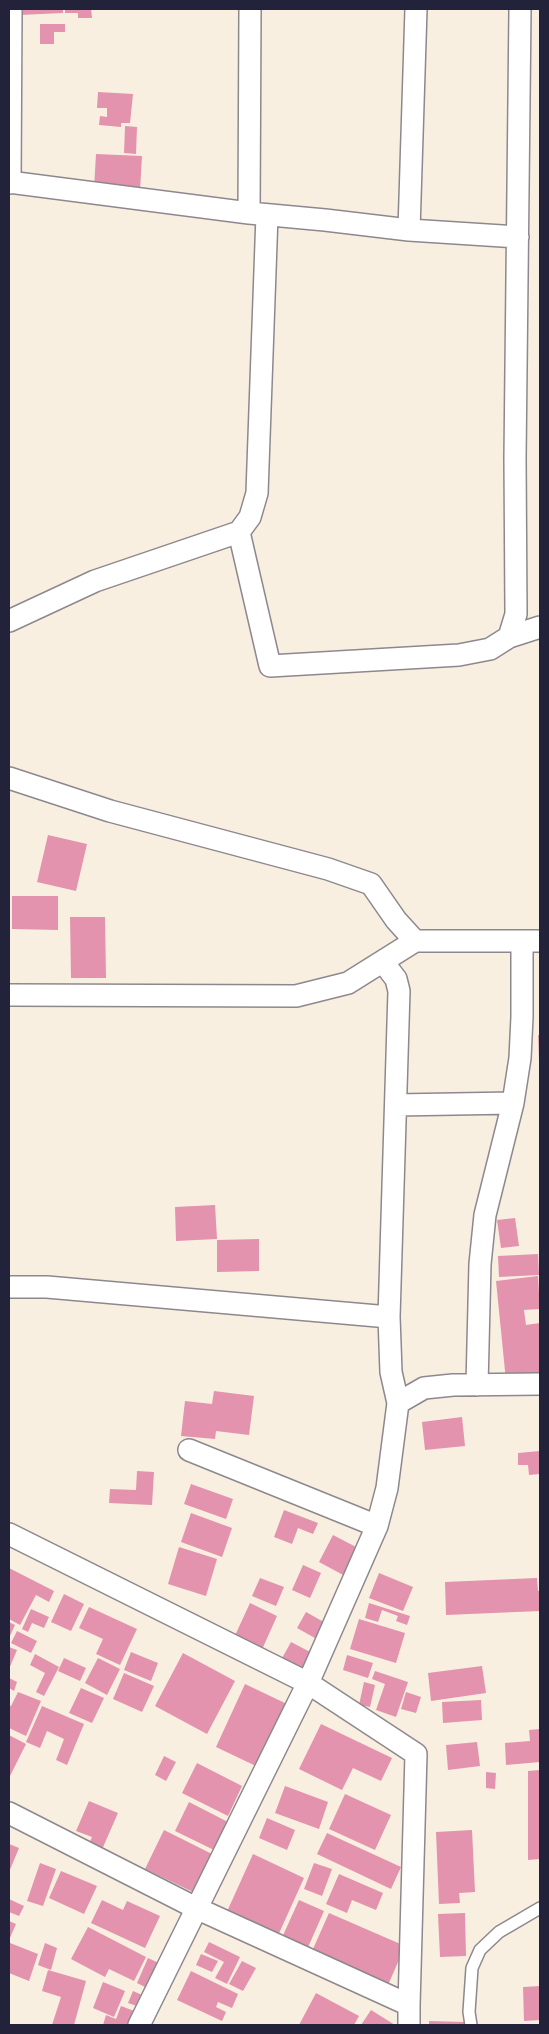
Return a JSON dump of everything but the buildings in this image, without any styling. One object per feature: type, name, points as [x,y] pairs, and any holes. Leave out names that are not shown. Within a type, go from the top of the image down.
[{"type":"street","points":[[11,9],[9,182],[258,214],[409,230],[518,237]]},
{"type":"street","points":[[9,621],[95,581],[238,532],[250,517],[257,492],[258,214],[250,9]]},
{"type":"street","points":[[409,230],[416,9]]},
{"type":"street","points":[[509,637],[516,614],[515,458],[520,9]]},
{"type":"street","points":[[238,532],[270,666],[459,655],[490,649],[509,637],[540,627]]},
{"type":"street","points":[[9,778],[110,811],[328,868],[371,884],[396,920],[415,941]]},
{"type":"street","points":[[9,995],[296,996],[348,983],[415,941],[531,941],[513,1103],[485,1215],[480,1264],[477,1385]]},
{"type":"street","points":[[139,2025],[308,1684],[377,1526],[387,1488],[398,1403],[391,1372],[389,1316],[399,991],[396,979],[384,962]]},
{"type":"street","points":[[396,1105],[513,1103]]},
{"type":"street","points":[[9,1287],[47,1287],[389,1316]]},
{"type":"street","points":[[398,1403],[424,1388],[453,1385],[540,1384]]},
{"type":"street","points":[[189,1450],[377,1526]]},
{"type":"street","points":[[9,1534],[308,1684],[416,1754],[409,2015],[9,1813]]},
{"type":"lane","points":[[471,2025],[469,2012],[472,1968],[480,1950],[499,1932],[540,1908]]}]
